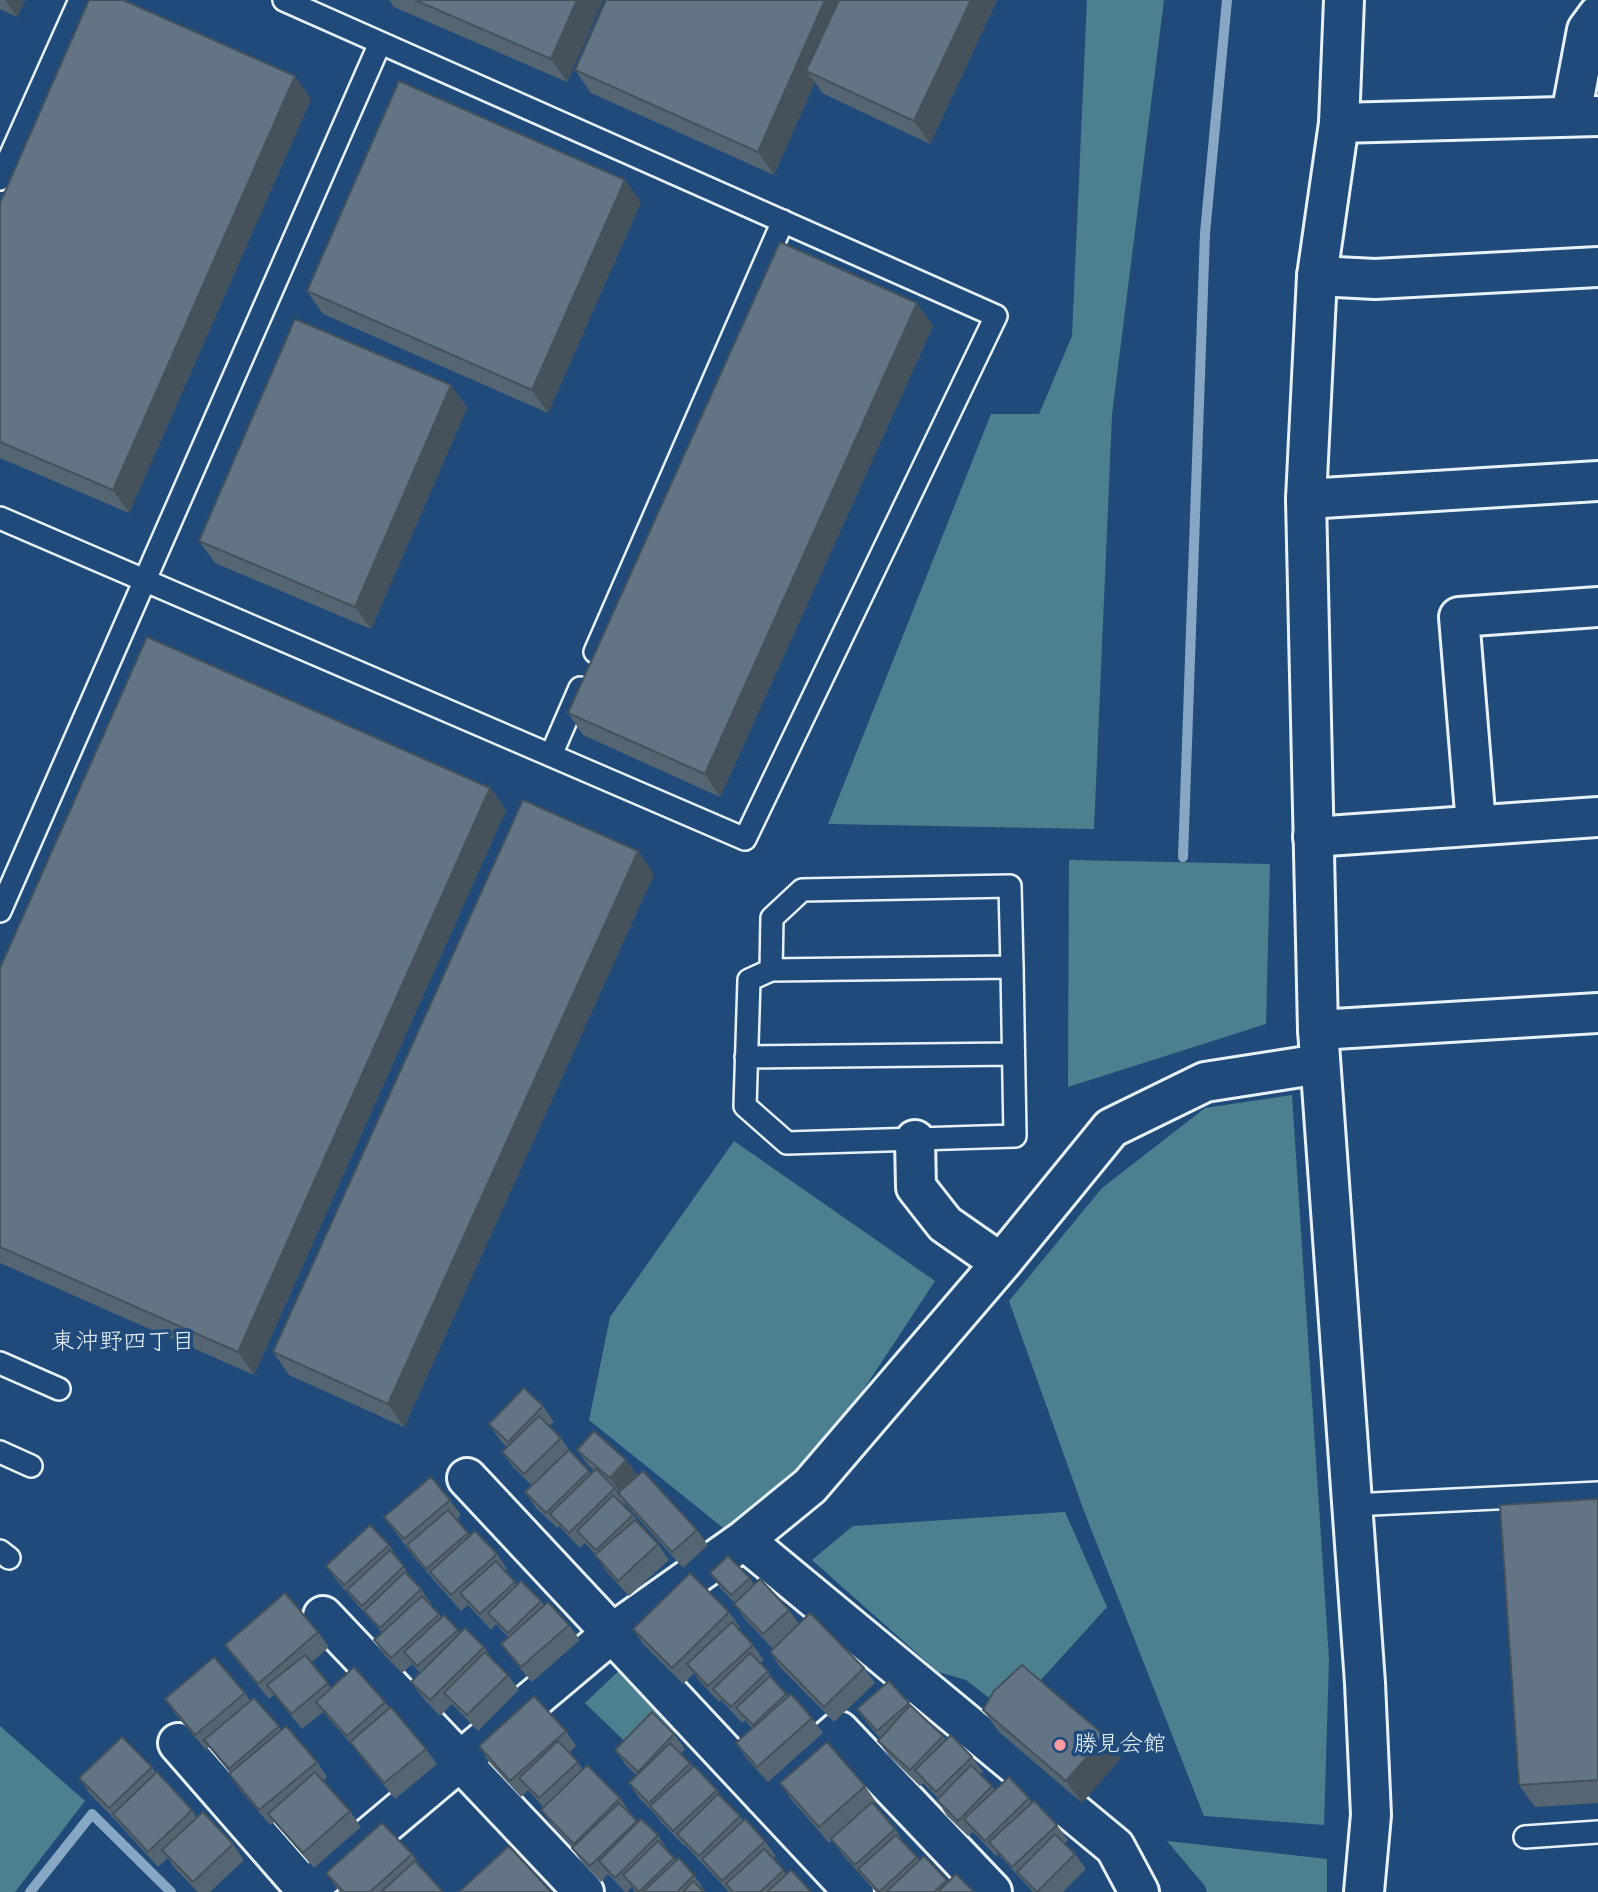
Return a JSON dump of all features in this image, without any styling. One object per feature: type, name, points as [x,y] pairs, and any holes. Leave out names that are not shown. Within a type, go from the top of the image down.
[{"type":"street","points":[[1344,0],[1339,123],[1317,276],[1306,499],[1319,1047],[1371,1815],[1364,1892]]},
{"type":"street","points":[[1339,123],[1584,116],[1587,30],[1598,15]]},
{"type":"street","points":[[1317,276],[1375,278],[1598,267]]},
{"type":"street","points":[[1306,499],[1598,481]]},
{"type":"street","points":[[1476,825],[1459,617],[1598,607]]},
{"type":"street","points":[[1313,837],[1598,817]]},
{"type":"street","points":[[178,1742],[306,1891],[611,1634],[744,1540],[810,1486],[1001,1263],[1111,1128],[1205,1082],[1319,1047],[1598,1013]]},
{"type":"street","points":[[915,1140],[916,1188],[945,1224],[1001,1263]]},
{"type":"street","points":[[467,1478],[854,1892]]},
{"type":"street","points":[[744,1540],[1115,1847],[1139,1892]]},
{"type":"street","points":[[323,1616],[584,1892]]},
{"type":"street","points":[[764,1796],[839,1731],[992,1892]]},
{"type":"lane","points":[[0,179],[79,0]]},
{"type":"lane","points":[[0,518],[745,839],[996,316],[284,0]]},
{"type":"lane","points":[[0,911],[380,43]]},
{"type":"lane","points":[[551,755],[783,221]]},
{"type":"lane","points":[[771,970],[772,918],[802,890],[1010,886],[1012,967],[1015,1136],[787,1143],[745,1106],[749,980],[771,970],[1012,967]]},
{"type":"lane","points":[[746,1057],[1013,1054]]},
{"type":"lane","points":[[0,1363],[59,1389]]},
{"type":"lane","points":[[0,1452],[31,1466]]},
{"type":"lane","points":[[1352,1506],[1598,1493]]},
{"type":"lane","points":[[1525,1837],[1598,1832]]},
{"type":"green space","points":[[1087,0],[1164,0],[1112,415],[1094,829],[828,824],[991,414],[1039,414],[1072,336]]},
{"type":"green space","points":[[1069,860],[1270,864],[1266,1024],[1068,1087]]},
{"type":"green space","points":[[1292,1095],[1329,1659],[1324,1825],[1204,1816],[1084,1511],[1009,1301],[1102,1188],[1205,1108]]},
{"type":"green space","points":[[734,1141],[935,1281],[804,1480],[732,1535],[589,1420],[610,1317]]},
{"type":"green space","points":[[1065,1512],[1107,1607],[1010,1714],[966,1680],[938,1672],[812,1560],[853,1526]]},
{"type":"green space","points":[[623,1667],[686,1724],[642,1758],[585,1703]]},
{"type":"green space","points":[[0,1726],[85,1801],[15,1892],[0,1892]]},
{"type":"green space","points":[[1167,1841],[1327,1859],[1327,1892],[1207,1892],[1205,1886]]},
{"type":"building","points":[[89,0],[123,0],[295,76],[113,490],[0,442],[0,203]]},
{"type":"building","points":[[415,0],[577,0],[551,59]]},
{"type":"building","points":[[606,0],[825,0],[758,152],[575,70]]},
{"type":"building","points":[[839,0],[971,0],[914,121],[806,71]]},
{"type":"building","points":[[399,81],[625,180],[532,390],[307,291]]},
{"type":"building","points":[[780,242],[917,303],[705,774],[568,713]]},
{"type":"building","points":[[295,319],[451,385],[355,607],[199,541]]},
{"type":"building","points":[[147,637],[490,788],[238,1352],[0,1247],[0,968]]},
{"type":"building","points":[[523,800],[638,851],[388,1404],[273,1352]]},
{"type":"building","points":[[524,1388],[543,1406],[508,1442],[489,1424]]},
{"type":"building","points":[[539,1416],[561,1438],[524,1474],[502,1452]]},
{"type":"building","points":[[594,1431],[626,1460],[610,1478],[577,1450]]},
{"type":"building","points":[[569,1450],[589,1471],[546,1513],[525,1492]]},
{"type":"building","points":[[596,1469],[615,1488],[569,1533],[550,1514]]},
{"type":"building","points":[[643,1471],[697,1530],[672,1552],[618,1493]]},
{"type":"building","points":[[431,1477],[450,1500],[404,1539],[384,1517]]},
{"type":"building","points":[[613,1495],[633,1515],[596,1550],[577,1531]]},
{"type":"building","points":[[1598,1499],[1598,1780],[1519,1785],[1500,1505]]},
{"type":"building","points":[[448,1510],[468,1533],[426,1569],[407,1545]]},
{"type":"building","points":[[635,1520],[658,1544],[618,1581],[595,1555]]},
{"type":"building","points":[[370,1525],[389,1545],[344,1585],[326,1566]]},
{"type":"building","points":[[475,1531],[497,1554],[451,1595],[430,1572]]},
{"type":"building","points":[[390,1550],[404,1566],[362,1606],[347,1590]]},
{"type":"building","points":[[728,1556],[750,1578],[731,1595],[710,1573]]},
{"type":"building","points":[[496,1561],[515,1582],[480,1614],[460,1593]]},
{"type":"building","points":[[405,1572],[421,1589],[380,1628],[364,1611]]},
{"type":"building","points":[[690,1573],[729,1612],[672,1668],[633,1629]]},
{"type":"building","points":[[760,1579],[789,1610],[763,1634],[734,1604]]},
{"type":"building","points":[[521,1581],[541,1601],[508,1633],[488,1613]]},
{"type":"building","points":[[285,1593],[318,1632],[258,1684],[225,1645]]},
{"type":"building","points":[[422,1596],[439,1614],[391,1658],[374,1640]]},
{"type":"building","points":[[548,1602],[569,1625],[521,1667],[501,1644]]},
{"type":"building","points":[[810,1613],[864,1668],[824,1707],[770,1652]]},
{"type":"building","points":[[444,1615],[458,1630],[417,1666],[404,1652]]},
{"type":"building","points":[[732,1622],[753,1645],[708,1686],[687,1664]]},
{"type":"building","points":[[465,1628],[484,1647],[430,1700],[411,1682]]},
{"type":"building","points":[[485,1652],[508,1675],[467,1715],[444,1693]]},
{"type":"building","points":[[750,1653],[768,1671],[731,1707],[713,1689]]},
{"type":"building","points":[[305,1655],[328,1683],[291,1714],[267,1685]]},
{"type":"building","points":[[214,1657],[245,1693],[195,1735],[165,1699]]},
{"type":"building","name":"勝見会館","points":[[1022,1665],[1105,1736],[1066,1781],[983,1710],[994,1691]]},
{"type":"building","points":[[354,1667],[385,1702],[347,1736],[316,1702]]},
{"type":"building","points":[[770,1676],[786,1694],[753,1725],[736,1708]]},
{"type":"building","points":[[889,1681],[909,1703],[877,1731],[857,1709]]},
{"type":"building","points":[[791,1694],[812,1718],[757,1767],[736,1743]]},
{"type":"building","points":[[534,1696],[566,1731],[510,1781],[479,1746]]},
{"type":"building","points":[[254,1698],[279,1726],[229,1769],[204,1740]]},
{"type":"building","points":[[910,1705],[943,1736],[910,1770],[878,1741]]},
{"type":"building","points":[[391,1707],[426,1749],[384,1783],[350,1742]]},
{"type":"building","points":[[652,1712],[674,1734],[638,1772],[615,1750]]},
{"type":"building","points":[[286,1726],[317,1762],[259,1810],[229,1774]]},
{"type":"building","points":[[951,1735],[972,1757],[936,1792],[915,1770]]},
{"type":"building","points":[[122,1737],[152,1767],[109,1808],[79,1778]]},
{"type":"building","points":[[558,1741],[578,1762],[539,1798],[519,1778]]},
{"type":"building","points":[[827,1742],[865,1786],[819,1827],[780,1783]]},
{"type":"building","points":[[670,1743],[690,1763],[649,1803],[629,1783]]},
{"type":"building","points":[[587,1765],[620,1798],[574,1844],[541,1810]]},
{"type":"building","points":[[971,1765],[992,1786],[958,1821],[937,1800]]},
{"type":"building","points":[[694,1766],[717,1790],[673,1831],[650,1806]]},
{"type":"building","points":[[157,1772],[192,1810],[148,1852],[113,1814]]},
{"type":"building","points":[[315,1772],[350,1811],[303,1853],[268,1814]]},
{"type":"building","points":[[1009,1777],[1029,1798],[985,1841],[964,1819]]},
{"type":"building","points":[[718,1794],[740,1816],[699,1856],[677,1834]]},
{"type":"building","points":[[1034,1801],[1057,1825],[1012,1867],[989,1842]]},
{"type":"building","points":[[872,1802],[895,1829],[855,1865],[831,1839]]},
{"type":"building","points":[[619,1803],[637,1821],[590,1866],[572,1848]]},
{"type":"building","points":[[203,1812],[233,1844],[193,1882],[162,1850]]},
{"type":"building","points":[[641,1819],[658,1835],[615,1878],[599,1861]]},
{"type":"building","points":[[745,1819],[765,1841],[722,1881],[702,1859]]},
{"type":"building","points":[[382,1823],[412,1854],[370,1892],[344,1892],[326,1873]]},
{"type":"building","points":[[1055,1834],[1075,1854],[1037,1892],[1017,1872]]},
{"type":"building","points":[[896,1835],[917,1857],[879,1892],[858,1869]]},
{"type":"building","points":[[658,1841],[674,1858],[639,1892],[623,1875]]},
{"type":"building","points":[[509,1846],[551,1892],[459,1892]]},
{"type":"building","points":[[764,1849],[784,1870],[760,1892],[733,1892],[726,1884]]},
{"type":"building","points":[[924,1856],[947,1880],[934,1892],[886,1892]]},
{"type":"building","points":[[679,1858],[694,1875],[677,1892],[643,1892]]},
{"type":"building","points":[[415,1861],[443,1892],[381,1892]]},
{"type":"building","points":[[791,1870],[811,1892],[767,1892]]},
{"type":"building","points":[[956,1874],[974,1892],[938,1892]]},
{"type":"building","points":[[693,1881],[704,1892],[683,1892]]},
{"type":"waterway","points":[[1183,857],[1205,233],[1227,0]]},
{"type":"waterway","points":[[30,1892],[92,1814],[171,1892]]},
{"type":"place","name":"勝見会館","points":[[1060,1745]]},
{"type":"district","name":"東沖野四丁目","points":[[123,1343]]}]
